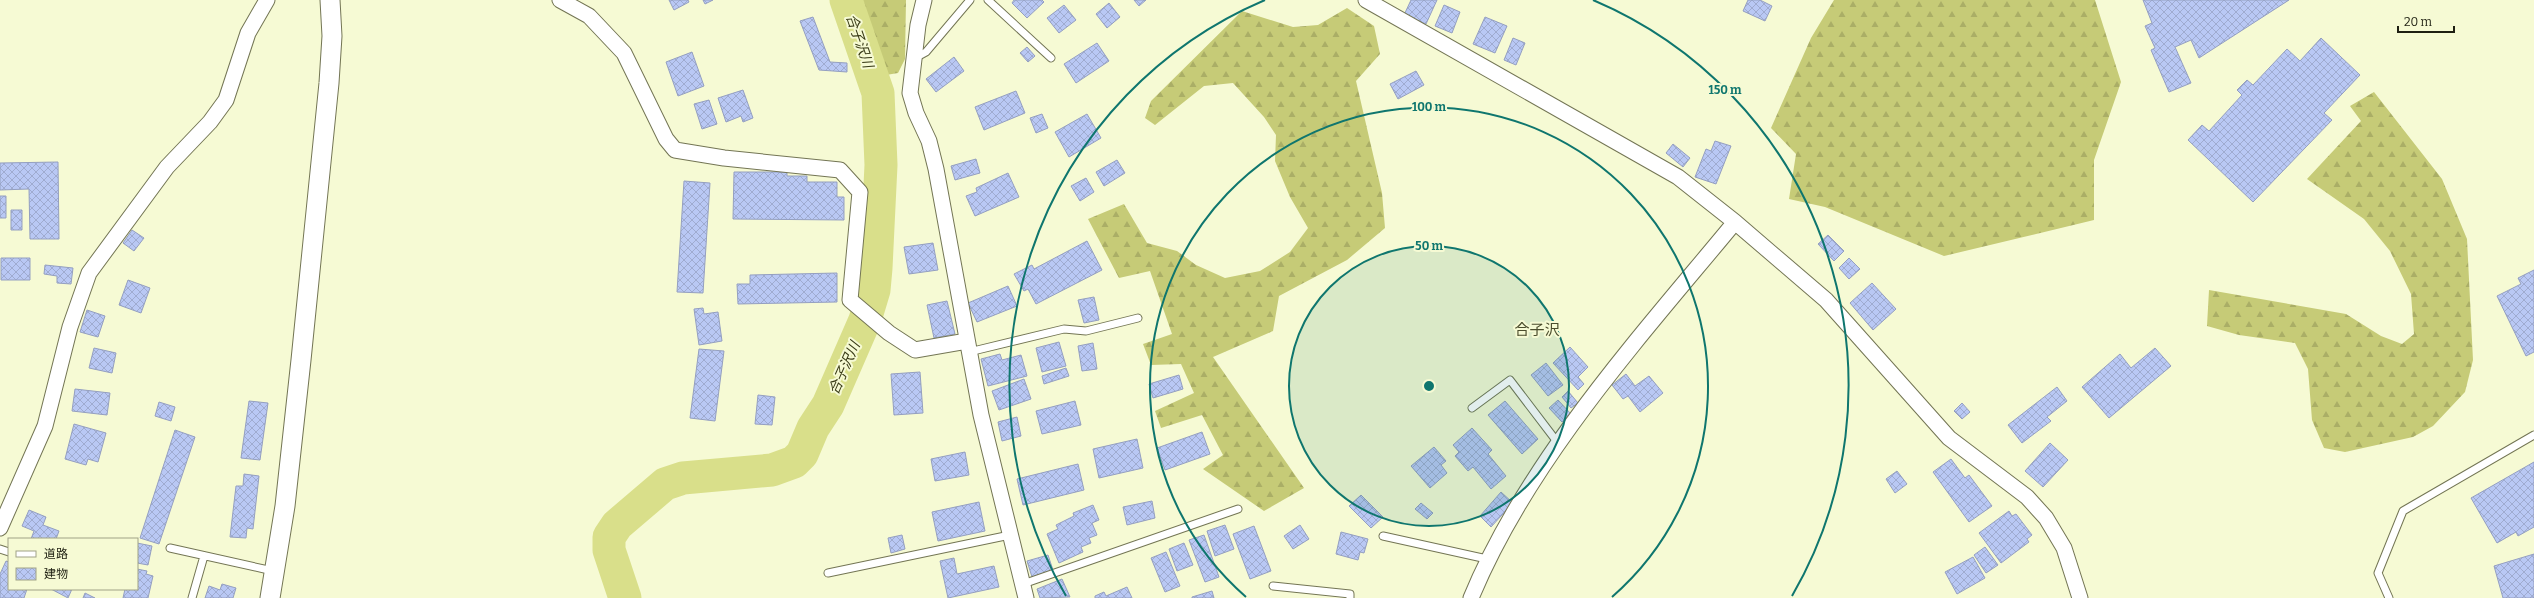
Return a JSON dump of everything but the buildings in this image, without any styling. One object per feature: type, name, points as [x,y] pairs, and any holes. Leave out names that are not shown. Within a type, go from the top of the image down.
[{"type":"street","points":[[0,528],[45,426],[70,327],[90,273],[167,167],[210,122],[226,100],[248,33],[267,0]]},
{"type":"street","points":[[270,598],[276,572],[301,368],[329,83],[332,36],[330,0]]},
{"type":"street","points":[[560,0],[589,16],[624,53],[666,140],[675,150],[724,158],[840,170],[860,192],[850,300],[855,306],[889,333],[915,350],[968,347]]},
{"type":"street","points":[[924,0],[910,93],[916,113],[929,141],[936,168],[968,347],[1010,535],[1025,591]]},
{"type":"street","points":[[1366,0],[1678,177],[1735,222],[1826,300],[1949,438],[2027,497],[2046,518],[2064,548],[2080,598]]},
{"type":"street","points":[[1471,598],[1487,559],[1558,443],[1621,360],[1735,222]]},
{"type":"lane","points":[[915,58],[926,52],[970,0]]},
{"type":"lane","points":[[988,0],[1051,58]]},
{"type":"lane","points":[[968,347],[1064,329],[1086,331],[1138,318]]},
{"type":"lane","points":[[1472,408],[1510,380],[1558,443]]},
{"type":"lane","points":[[2389,598],[2378,573],[2403,511],[2534,435]]},
{"type":"lane","points":[[1025,591],[1238,509]]},
{"type":"lane","points":[[828,573],[1010,535]]},
{"type":"lane","points":[[1383,536],[1487,559]]},
{"type":"lane","points":[[170,548],[276,572]]},
{"type":"lane","points":[[192,598],[204,556]]},
{"type":"lane","points":[[1273,586],[1350,594],[1350,598]]},
{"type":"green space","points":[[858,0],[906,0],[905,59],[898,73],[886,75],[870,40]]},
{"type":"green space","points":[[1834,0],[2095,0],[2121,82],[2094,160],[2094,220],[1944,256],[1825,207],[1789,199],[1796,154],[1771,128],[1811,38]]},
{"type":"green space","points":[[1347,8],[1374,26],[1380,54],[1356,81],[1382,193],[1385,228],[1347,260],[1279,296],[1273,331],[1213,357],[1304,488],[1264,511],[1203,469],[1223,455],[1202,415],[1161,428],[1155,411],[1194,393],[1181,364],[1151,365],[1143,344],[1172,334],[1150,271],[1119,278],[1088,219],[1124,204],[1147,243],[1177,251],[1196,265],[1225,278],[1260,271],[1290,252],[1308,228],[1290,197],[1275,161],[1276,135],[1264,117],[1233,83],[1204,86],[1155,125],[1145,118],[1151,101],[1242,11],[1293,27],[1318,25]]},
{"type":"green space","points":[[2374,92],[2442,179],[2467,239],[2473,360],[2465,392],[2433,426],[2413,437],[2345,452],[2324,448],[2312,420],[2308,369],[2295,343],[2239,335],[2207,326],[2209,290],[2346,314],[2381,336],[2402,344],[2414,334],[2411,294],[2390,251],[2364,219],[2307,179],[2361,121],[2350,106]]},
{"type":"waterway","name":"合子沢川","points":[[625,598],[609,550],[609,537],[617,525],[665,484],[683,478],[772,470],[794,462],[802,454],[813,428],[828,405],[865,320],[874,290],[876,268],[881,165],[878,93],[846,0]]},
{"type":"district","name":"合子沢","points":[[1537,330]]}]
